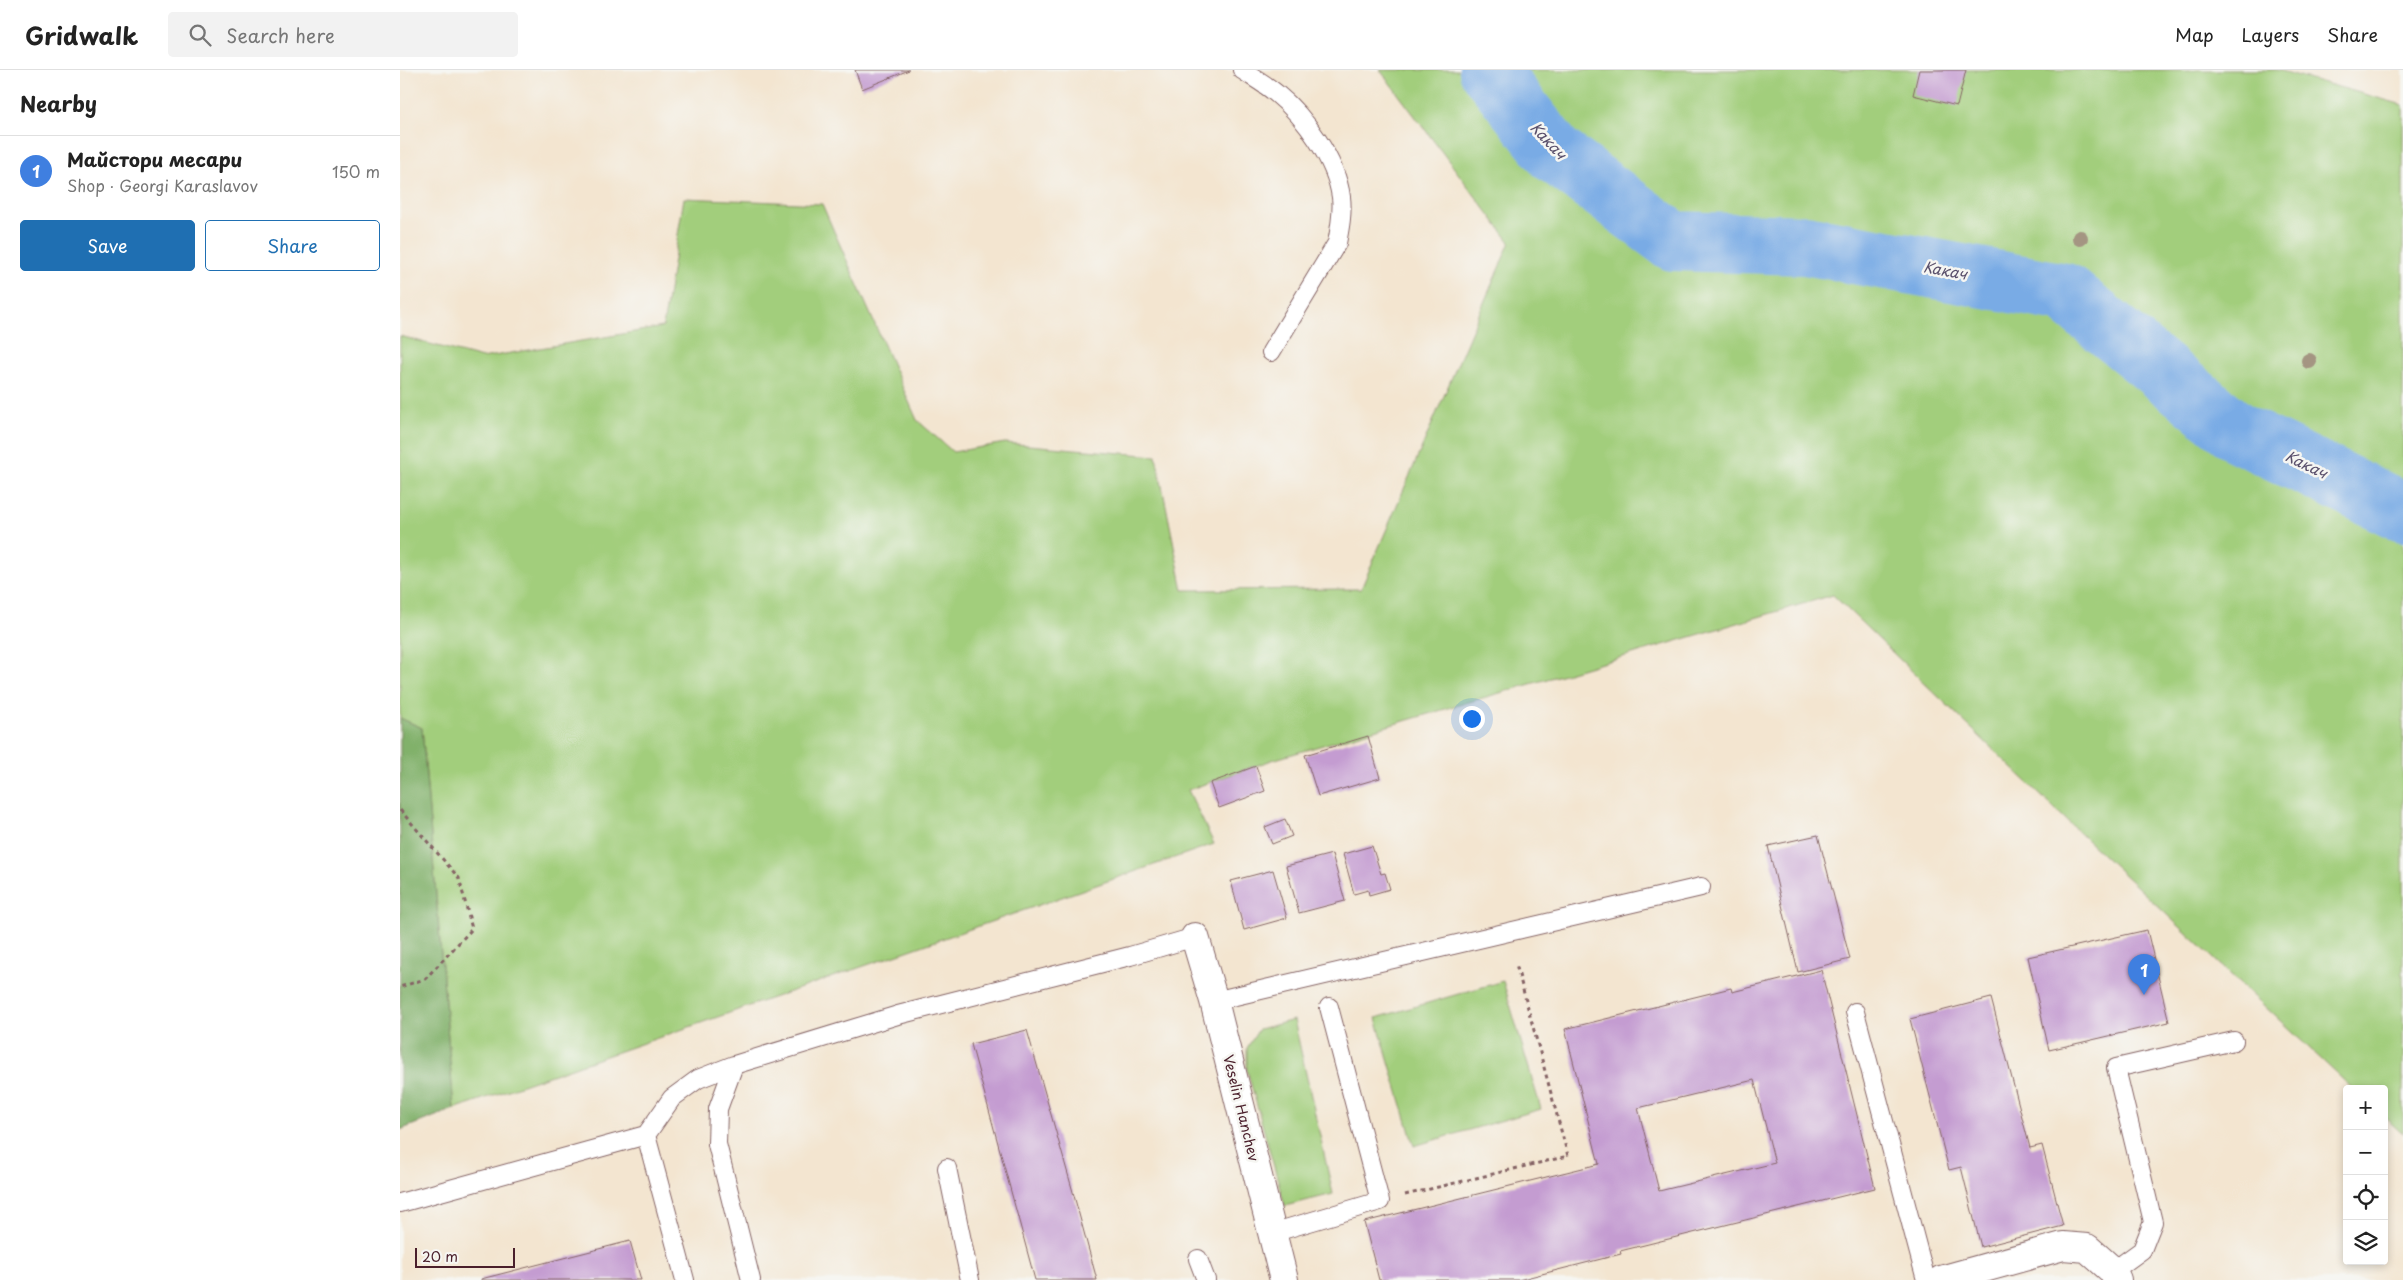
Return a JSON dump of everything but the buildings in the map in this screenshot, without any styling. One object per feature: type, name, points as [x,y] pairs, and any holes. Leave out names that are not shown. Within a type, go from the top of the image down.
[{"type":"street","name":"Veselin Hanchev","points":[[1196,937],[1214,1001],[1284,1280]]},
{"type":"street","points":[[1941,1280],[2063,1246],[2087,1248],[2115,1275]]},
{"type":"lane","points":[[1242,70],[1277,93],[1299,115],[1318,142],[1332,169],[1341,196],[1341,222],[1337,243],[1270,352]]},
{"type":"lane","points":[[1214,1001],[1701,887]]},
{"type":"lane","points":[[400,1203],[646,1135],[672,1098],[698,1078],[734,1065],[898,1015],[1130,956],[1196,937]]},
{"type":"lane","points":[[1272,1233],[1380,1201],[1330,1007]]},
{"type":"lane","points":[[1855,1012],[1926,1280]]},
{"type":"lane","points":[[2115,1275],[2142,1250],[2153,1222],[2116,1068],[2234,1040]]},
{"type":"lane","points":[[734,1065],[718,1109],[717,1144],[751,1280]]},
{"type":"lane","points":[[646,1135],[685,1280]]},
{"type":"lane","points":[[947,1168],[970,1280]]},
{"type":"lane","points":[[1198,1259],[1206,1280]]},
{"type":"path","points":[[400,810],[459,878],[472,929],[425,978],[400,987]]},
{"type":"path","points":[[1380,1201],[1568,1156],[1516,964]]},
{"type":"green space","points":[[1380,70],[2278,70],[2403,105],[2403,1134],[2388,1121],[2388,1085],[2349,1085],[2085,838],[1833,595],[1272,760],[1188,790],[1214,844],[454,1109],[422,728],[400,718],[400,336],[482,358],[663,327],[684,198],[822,204],[917,420],[953,452],[1005,443],[1156,456],[1183,590],[1361,589],[1510,242]]},
{"type":"green space","points":[[400,718],[422,728],[454,1109],[400,1130]]},
{"type":"green space","points":[[1503,981],[1541,1109],[1414,1146],[1376,1018]]},
{"type":"green space","points":[[1294,1020],[1333,1194],[1285,1206],[1247,1070],[1247,1048],[1259,1029]]},
{"type":"waterway","name":"Какач","points":[[1489,70],[1554,153],[1673,241],[1805,245],[2065,293],[2237,432],[2403,512]]},
{"type":"place","name":"Майстори месари","points":[[2144,995]]}]
